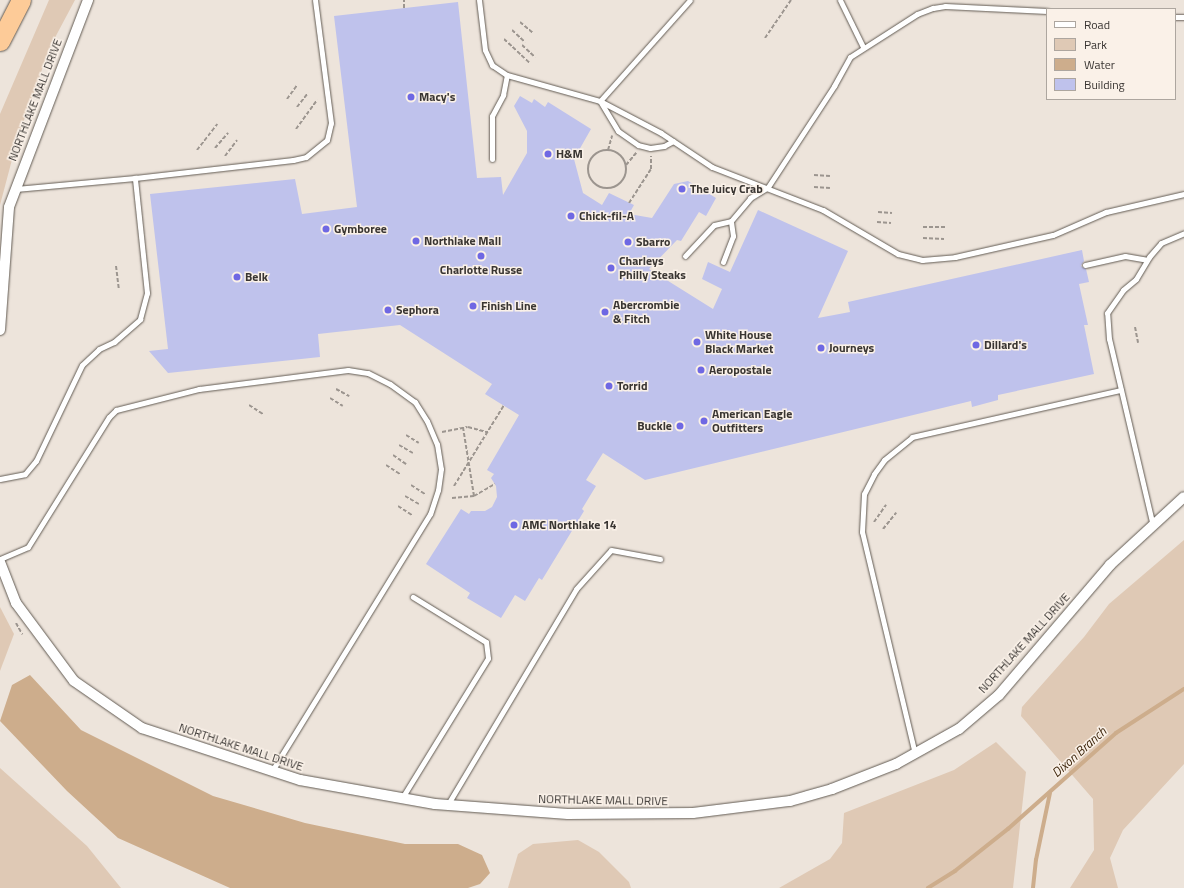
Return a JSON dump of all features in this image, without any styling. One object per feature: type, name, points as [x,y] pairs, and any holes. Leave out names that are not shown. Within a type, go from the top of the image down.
[{"type":"highway","points":[[0,41],[21,0]]},
{"type":"street","name":"NORTHLAKE MALL DRIVE","points":[[0,330],[9,206],[88,0]]},
{"type":"street","name":"NORTHLAKE MALL DRIVE","points":[[0,562],[16,603],[74,681],[142,728],[271,772],[300,780],[402,798],[447,805],[568,814],[639,815],[742,808],[790,801],[832,789],[915,754],[959,730],[999,695],[1110,565],[1184,497]]},
{"type":"lane","points":[[16,189],[135,178],[306,158],[327,140],[331,123],[315,0]]},
{"type":"lane","points":[[479,0],[485,50],[492,65],[507,75],[600,101],[673,141],[712,167],[768,187],[823,210],[898,254],[922,260],[954,257],[1053,235],[1106,212],[1184,194]]},
{"type":"lane","points":[[600,101],[690,0]]},
{"type":"lane","points":[[840,0],[863,47]]},
{"type":"lane","points":[[685,256],[714,225],[731,221],[750,198],[768,187],[834,86],[850,57],[863,47],[916,14],[933,8],[945,6],[1046,11]]},
{"type":"lane","points":[[492,159],[492,116],[503,95],[507,75]]},
{"type":"lane","points":[[600,101],[618,131],[638,145],[650,148],[664,146],[673,141]]},
{"type":"lane","points":[[0,479],[25,474],[36,461],[82,365],[99,349],[114,342],[140,319],[147,293],[135,178]]},
{"type":"lane","points":[[723,262],[733,236],[731,221]]},
{"type":"lane","points":[[1153,526],[1106,325],[1107,313],[1123,290],[1136,279],[1147,260],[1161,243],[1184,233]]},
{"type":"lane","points":[[1085,265],[1125,256],[1147,260]]},
{"type":"lane","points":[[0,558],[28,547],[109,417],[116,410],[199,389],[348,370],[368,373],[390,384],[414,402],[427,421],[437,444],[441,469],[438,490],[430,514],[271,772]]},
{"type":"lane","points":[[915,754],[862,532],[864,494],[874,474],[884,460],[912,437],[1121,390]]},
{"type":"lane","points":[[447,805],[576,589],[611,550],[660,558]]},
{"type":"lane","points":[[402,798],[488,658],[486,642],[413,597]]},
{"type":"path","points":[[404,0],[404,8]]},
{"type":"path","points":[[765,38],[791,0]]},
{"type":"path","points":[[520,22],[533,33]]},
{"type":"path","points":[[512,30],[525,42]]},
{"type":"path","points":[[504,39],[530,63]]},
{"type":"path","points":[[522,45],[535,57]]},
{"type":"path","points":[[287,99],[297,85]]},
{"type":"path","points":[[296,107],[308,93]]},
{"type":"path","points":[[296,129],[317,100]]},
{"type":"path","points":[[197,150],[217,124]]},
{"type":"path","points":[[216,148],[228,133]]},
{"type":"path","points":[[608,150],[612,136]]},
{"type":"path","points":[[225,156],[237,140]]},
{"type":"path","points":[[626,165],[620,155],[608,150],[596,154],[591,159],[588,172],[594,183],[605,188],[617,186],[625,177],[626,165],[637,152]]},
{"type":"path","points":[[629,203],[651,169],[651,155]]},
{"type":"path","points":[[814,175],[830,176]]},
{"type":"path","points":[[814,187],[830,188]]},
{"type":"path","points":[[878,212],[892,213]]},
{"type":"path","points":[[877,222],[892,223]]},
{"type":"path","points":[[923,227],[945,227]]},
{"type":"path","points":[[923,238],[944,239]]},
{"type":"path","points":[[116,266],[119,289]]},
{"type":"path","points":[[1135,327],[1138,343]]},
{"type":"path","points":[[336,388],[349,396]]},
{"type":"path","points":[[330,398],[343,406]]},
{"type":"path","points":[[454,486],[504,405]]},
{"type":"path","points":[[249,406],[263,414]]},
{"type":"path","points":[[442,432],[463,427],[478,428],[487,432]]},
{"type":"path","points":[[463,427],[474,496]]},
{"type":"path","points":[[406,435],[419,443]]},
{"type":"path","points":[[399,445],[413,453]]},
{"type":"path","points":[[392,456],[406,464]]},
{"type":"path","points":[[386,465],[400,474]]},
{"type":"path","points":[[452,498],[474,496],[495,484]]},
{"type":"path","points":[[411,485],[425,494]]},
{"type":"path","points":[[405,496],[419,504]]},
{"type":"path","points":[[874,522],[886,505]]},
{"type":"path","points":[[398,506],[412,515]]},
{"type":"path","points":[[883,529],[896,513]]},
{"type":"green space","points":[[49,0],[75,0],[50,47],[18,137],[0,205],[0,114]]},
{"type":"green space","points":[[1184,540],[1184,764],[1123,830],[1110,858],[1118,888],[1070,888],[1094,850],[1093,799],[1021,716],[1022,707],[1084,637],[1109,604]]},
{"type":"green space","points":[[0,607],[14,634],[0,671]]},
{"type":"green space","points":[[996,742],[1026,772],[1013,888],[779,888],[830,859],[842,843],[844,813],[954,770]]},
{"type":"green space","points":[[0,768],[87,846],[121,888],[0,888]]},
{"type":"green space","points":[[578,840],[599,852],[629,882],[631,888],[508,888],[518,854],[533,844]]},
{"type":"water","points":[[30,675],[81,730],[213,796],[305,823],[405,844],[458,844],[482,855],[490,873],[480,884],[468,888],[230,888],[118,838],[67,791],[0,721],[12,685]]},
{"type":"building","name":"Northlake Mall","points":[[458,2],[477,178],[501,177],[503,195],[527,153],[527,131],[514,106],[520,96],[532,103],[534,99],[545,107],[548,102],[591,129],[574,159],[583,193],[602,205],[609,193],[634,205],[629,214],[652,218],[674,184],[688,181],[716,198],[706,216],[699,212],[681,241],[677,240],[649,269],[713,309],[722,289],[702,279],[708,262],[730,272],[758,210],[848,251],[818,318],[850,312],[848,302],[1082,250],[1084,261],[1081,266],[1086,269],[1089,282],[1079,284],[1088,325],[1084,325],[1094,374],[998,395],[998,400],[972,407],[971,401],[645,480],[603,453],[586,480],[596,486],[582,509],[584,511],[542,580],[539,578],[525,601],[515,595],[501,618],[467,598],[470,593],[426,564],[461,509],[469,514],[471,511],[485,511],[492,507],[497,497],[496,486],[491,478],[494,474],[487,470],[519,415],[485,394],[492,384],[400,325],[318,334],[320,357],[168,373],[149,351],[168,349],[150,194],[295,179],[302,214],[357,207],[334,16]]},
{"type":"waterway","name":"Dixon Branch","points":[[928,888],[955,871],[1008,829],[1116,733],[1184,689]]},
{"type":"waterway","name":"Dixon Branch","points":[[1033,888],[1036,860],[1050,793]]},
{"type":"place","name":"Macy's","points":[[411,97]]},
{"type":"place","name":"H&M","points":[[548,154]]},
{"type":"place","name":"The Juicy Crab","points":[[682,189]]},
{"type":"place","name":"Chick-fil-A","points":[[571,216]]},
{"type":"place","name":"Gymboree","points":[[326,229]]},
{"type":"place","name":"Northlake Mall","points":[[416,241]]},
{"type":"place","name":"Sbarro","points":[[628,242]]},
{"type":"place","name":"Charlotte Russe","points":[[481,256]]},
{"type":"place","name":"Charleys Philly Steaks","points":[[611,268]]},
{"type":"place","name":"Belk","points":[[237,277]]},
{"type":"place","name":"Finish Line","points":[[473,306]]},
{"type":"place","name":"Sephora","points":[[388,310]]},
{"type":"place","name":"Abercrombie & Fitch","points":[[605,312]]},
{"type":"place","name":"White House Black Market","points":[[697,342]]},
{"type":"place","name":"Dillard's","points":[[976,345]]},
{"type":"place","name":"Journeys","points":[[821,348]]},
{"type":"place","name":"Aeropostale","points":[[701,370]]},
{"type":"place","name":"Torrid","points":[[609,386]]},
{"type":"place","name":"American Eagle Outfitters","points":[[704,421]]},
{"type":"place","name":"Buckle","points":[[680,426]]},
{"type":"place","name":"AMC Northlake 14","points":[[514,525]]}]
